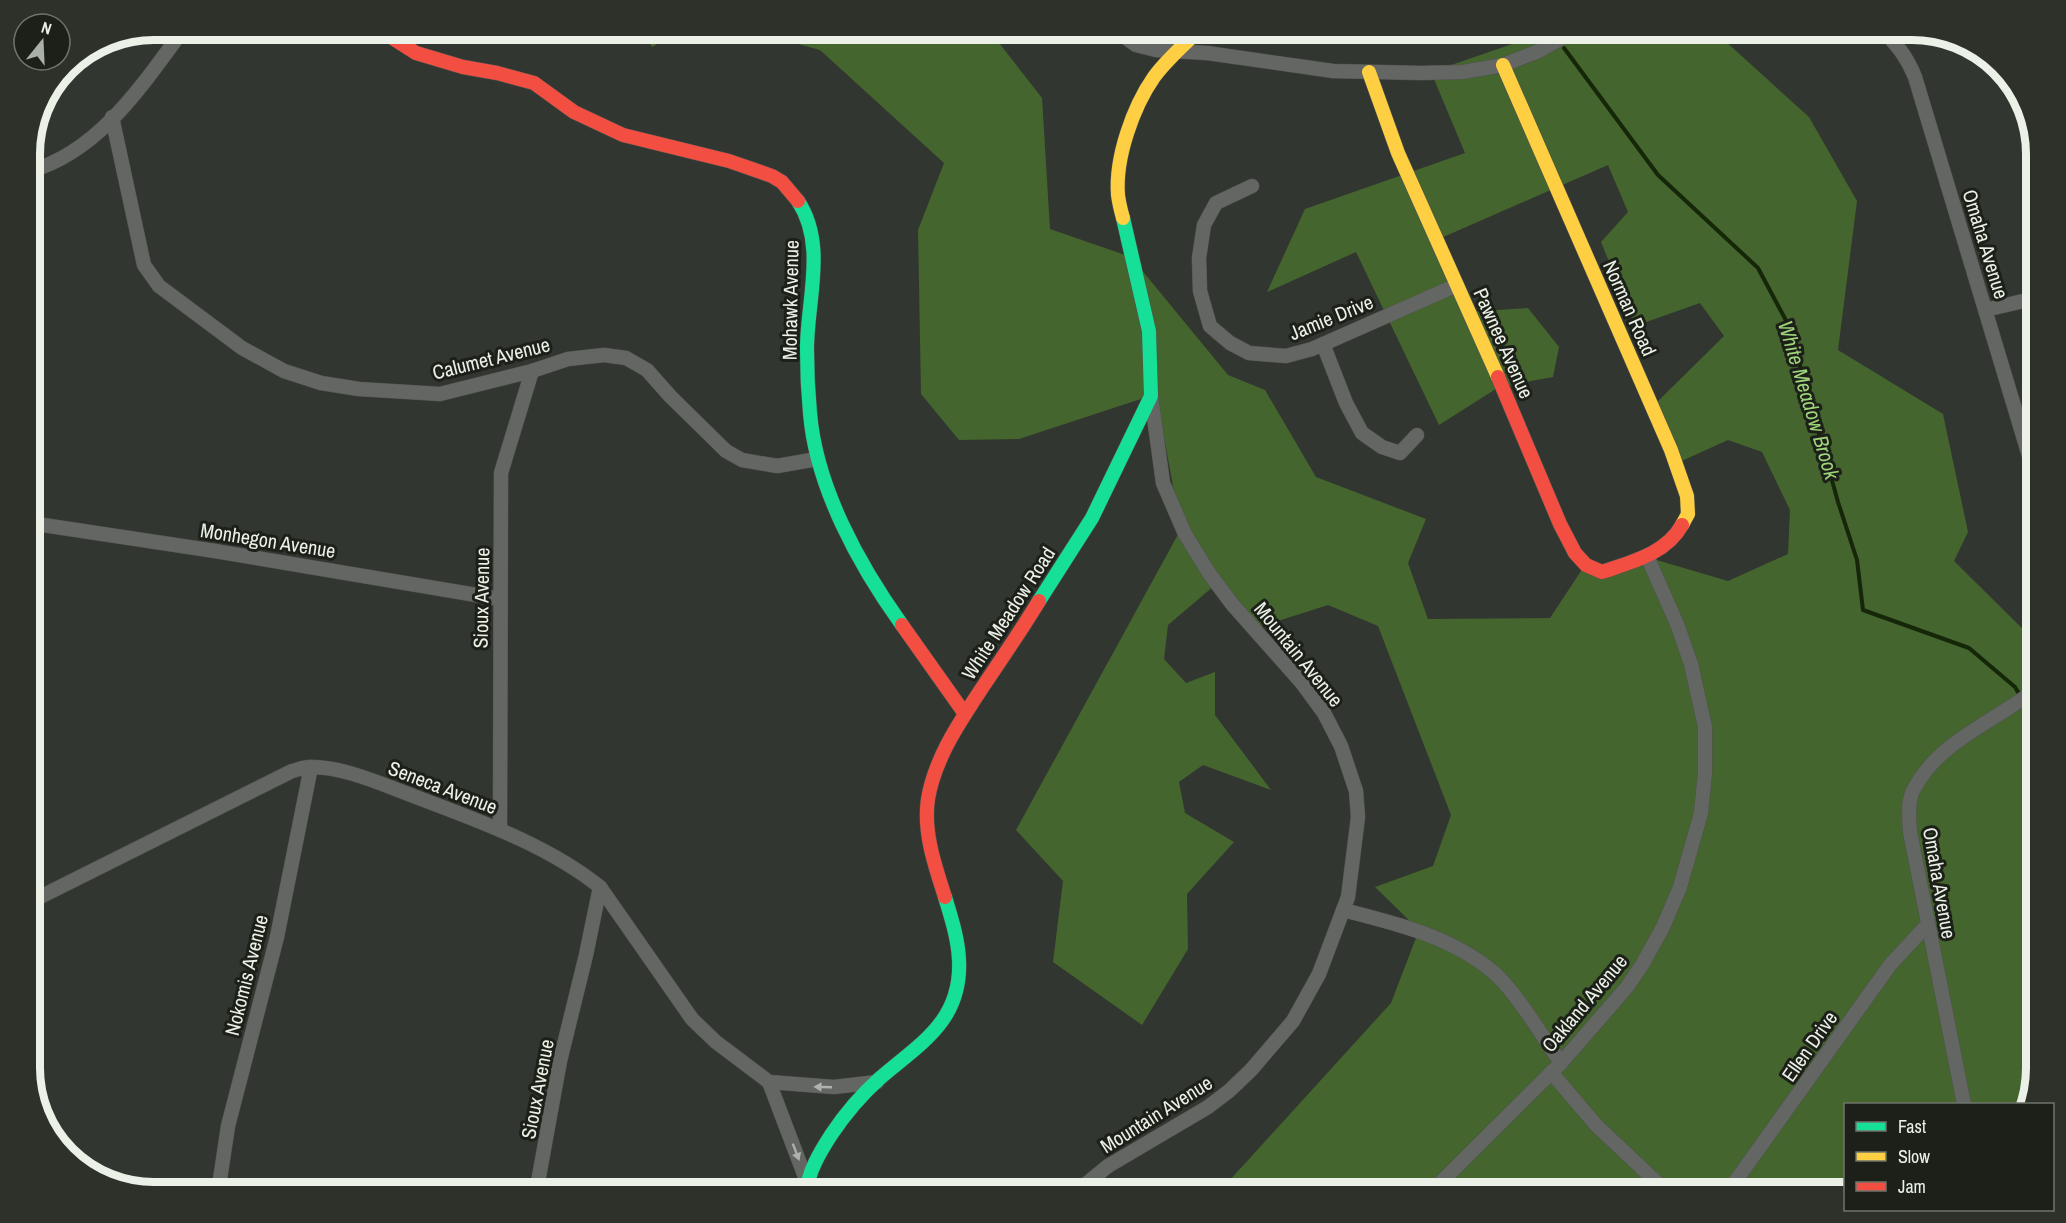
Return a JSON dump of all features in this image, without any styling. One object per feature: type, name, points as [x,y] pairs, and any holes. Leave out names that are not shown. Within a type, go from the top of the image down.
[{"type":"street","points":[[1129,40],[1146,48],[1208,53],[1333,70],[1421,74],[1463,72],[1503,65],[1539,51],[1558,40]]},
{"type":"street","name":"White Meadow Road","points":[[809,1182],[820,1152],[851,1108],[877,1082],[931,1036],[943,1021],[952,1002],[958,981],[959,959],[954,928],[933,859],[927,823],[928,799],[945,750],[965,714],[1092,518],[1151,396],[1149,331],[1118,196],[1118,175],[1134,113],[1149,84],[1190,40]]},
{"type":"street","name":"Omaha Avenue","points":[[1893,40],[1907,57],[1915,77],[2025,443]]},
{"type":"street","points":[[41,167],[79,148],[100,131],[145,81],[175,41]]},
{"type":"street","name":"Mohawk Avenue","points":[[395,41],[416,53],[534,83],[574,112],[623,135],[729,161],[782,182],[800,202],[812,233],[814,255],[807,348],[810,414],[818,459],[853,549],[884,600],[965,714]]},
{"type":"street","name":"Norman Road","points":[[1503,65],[1671,450],[1687,496],[1688,514],[1675,537],[1647,556]]},
{"type":"street","name":"Pawnee Avenue","points":[[1369,72],[1398,153],[1575,553],[1586,565],[1602,572],[1647,556]]},
{"type":"street","name":"Calumet Avenue","points":[[112,117],[144,265],[159,286],[242,348],[284,371],[321,383],[359,389],[440,394],[532,371],[568,359],[604,355],[626,357],[647,370],[726,451],[741,460],[777,466],[818,459]]},
{"type":"street","name":"Jamie Drive","points":[[1252,186],[1216,203],[1204,225],[1199,258],[1200,291],[1210,326],[1230,343],[1249,354],[1286,356],[1323,344],[1457,285]]},
{"type":"street","points":[[1986,312],[1989,309],[2025,301]]},
{"type":"street","points":[[1323,344],[1346,403],[1362,433],[1382,447],[1400,453],[1417,435]]},
{"type":"street","name":"Sioux Avenue","points":[[500,830],[501,473],[532,371]]},
{"type":"street","name":"Mountain Avenue","points":[[1088,1182],[1108,1166],[1208,1107],[1229,1091],[1251,1070],[1293,1021],[1319,974],[1348,897],[1358,817],[1356,791],[1341,746],[1324,713],[1302,683],[1209,573],[1185,534],[1163,483],[1151,396]]},
{"type":"street","name":"Monhegon Avenue","points":[[41,525],[500,599]]},
{"type":"street","name":"Oakland Avenue","points":[[1441,1182],[1556,1067],[1627,987],[1663,927],[1680,887],[1701,813],[1705,773],[1705,727],[1691,664],[1677,624],[1647,556]]},
{"type":"street","name":"Omaha Avenue","points":[[1964,1103],[1927,925],[1910,832],[1909,808],[1913,788],[1935,761],[1969,733],[2026,697]]},
{"type":"street","name":"Seneca Avenue","points":[[41,896],[292,771],[311,767],[330,769],[372,780],[529,842],[590,878],[600,887],[692,1019],[716,1042],[769,1082]]},
{"type":"street","name":"Nokomis Avenue","points":[[220,1182],[228,1126],[277,937],[311,767]]},
{"type":"street","name":"Sioux Avenue","points":[[538,1182],[560,1061],[600,887]]},
{"type":"street","points":[[1343,910],[1399,925],[1436,939],[1466,953],[1493,972],[1510,990],[1556,1067],[1596,1125],[1656,1182]]},
{"type":"street","name":"Ellen Drive","points":[[1735,1182],[1884,973],[1927,925]]},
{"type":"street","points":[[805,1182],[769,1082],[834,1087],[877,1082]]},
{"type":"green space","points":[[1524,40],[1724,40],[1809,117],[1857,201],[1838,350],[1943,414],[1968,532],[1954,561],[2026,632],[2026,1068],[2020,1103],[1844,1103],[1844,1182],[1228,1182],[1391,1003],[1419,930],[1375,887],[1433,866],[1451,815],[1378,626],[1328,605],[1259,627],[1221,580],[1168,625],[1164,659],[1186,683],[1215,672],[1215,715],[1271,790],[1203,765],[1179,782],[1185,813],[1234,842],[1187,894],[1188,949],[1142,1025],[1053,962],[1063,881],[1016,830],[1181,529],[1156,394],[1019,439],[959,440],[921,394],[918,230],[944,163],[820,50],[786,41],[997,41],[1042,98],[1050,229],[1131,257],[1228,375],[1265,390],[1316,477],[1426,519],[1408,563],[1428,619],[1550,618],[1583,568],[1643,556],[1728,581],[1788,554],[1790,510],[1762,452],[1728,440],[1675,464],[1651,408],[1724,336],[1700,303],[1635,326],[1601,242],[1628,212],[1608,165],[1441,238],[1465,312],[1528,308],[1559,347],[1553,377],[1499,387],[1439,425],[1356,252],[1267,292],[1305,209],[1465,153],[1431,72]]},
{"type":"green space","points":[[648,41],[663,41],[652,47]]},
{"type":"waterway","name":"White Meadow Brook","points":[[1564,48],[1658,175],[1758,268],[1789,326],[1838,502],[1857,560],[1863,610],[1969,648],[2015,687],[2026,705]]},
{"type":"traffic: fast","points":[[798,201],[807,218],[814,254],[807,349],[810,413],[814,441],[830,497],[842,524],[870,577],[902,625]]},
{"type":"traffic: fast","points":[[1039,601],[1092,518],[1151,396],[1149,331],[1123,218]]},
{"type":"traffic: fast","points":[[808,1182],[815,1163],[827,1142],[859,1099],[872,1085],[923,1042],[946,1016],[958,981],[959,960],[954,928],[945,897]]},
{"type":"traffic: slow","points":[[1123,218],[1118,195],[1118,181],[1119,165],[1127,133],[1146,89],[1170,58],[1188,40]]},
{"type":"traffic: slow","points":[[1503,65],[1671,450],[1687,496],[1688,514],[1682,525]]},
{"type":"traffic: slow","points":[[1369,72],[1398,153],[1498,377]]},
{"type":"traffic: jam","points":[[397,41],[416,53],[463,67],[534,83],[574,112],[623,135],[729,161],[772,176],[782,182],[798,201]]},
{"type":"traffic: jam","points":[[1498,377],[1560,524],[1575,553],[1586,565],[1602,572],[1647,556],[1667,543],[1682,525]]},
{"type":"traffic: jam","points":[[945,897],[934,861],[927,824],[931,783],[958,725],[1039,601]]},
{"type":"traffic: jam","points":[[902,625],[965,714]]}]
